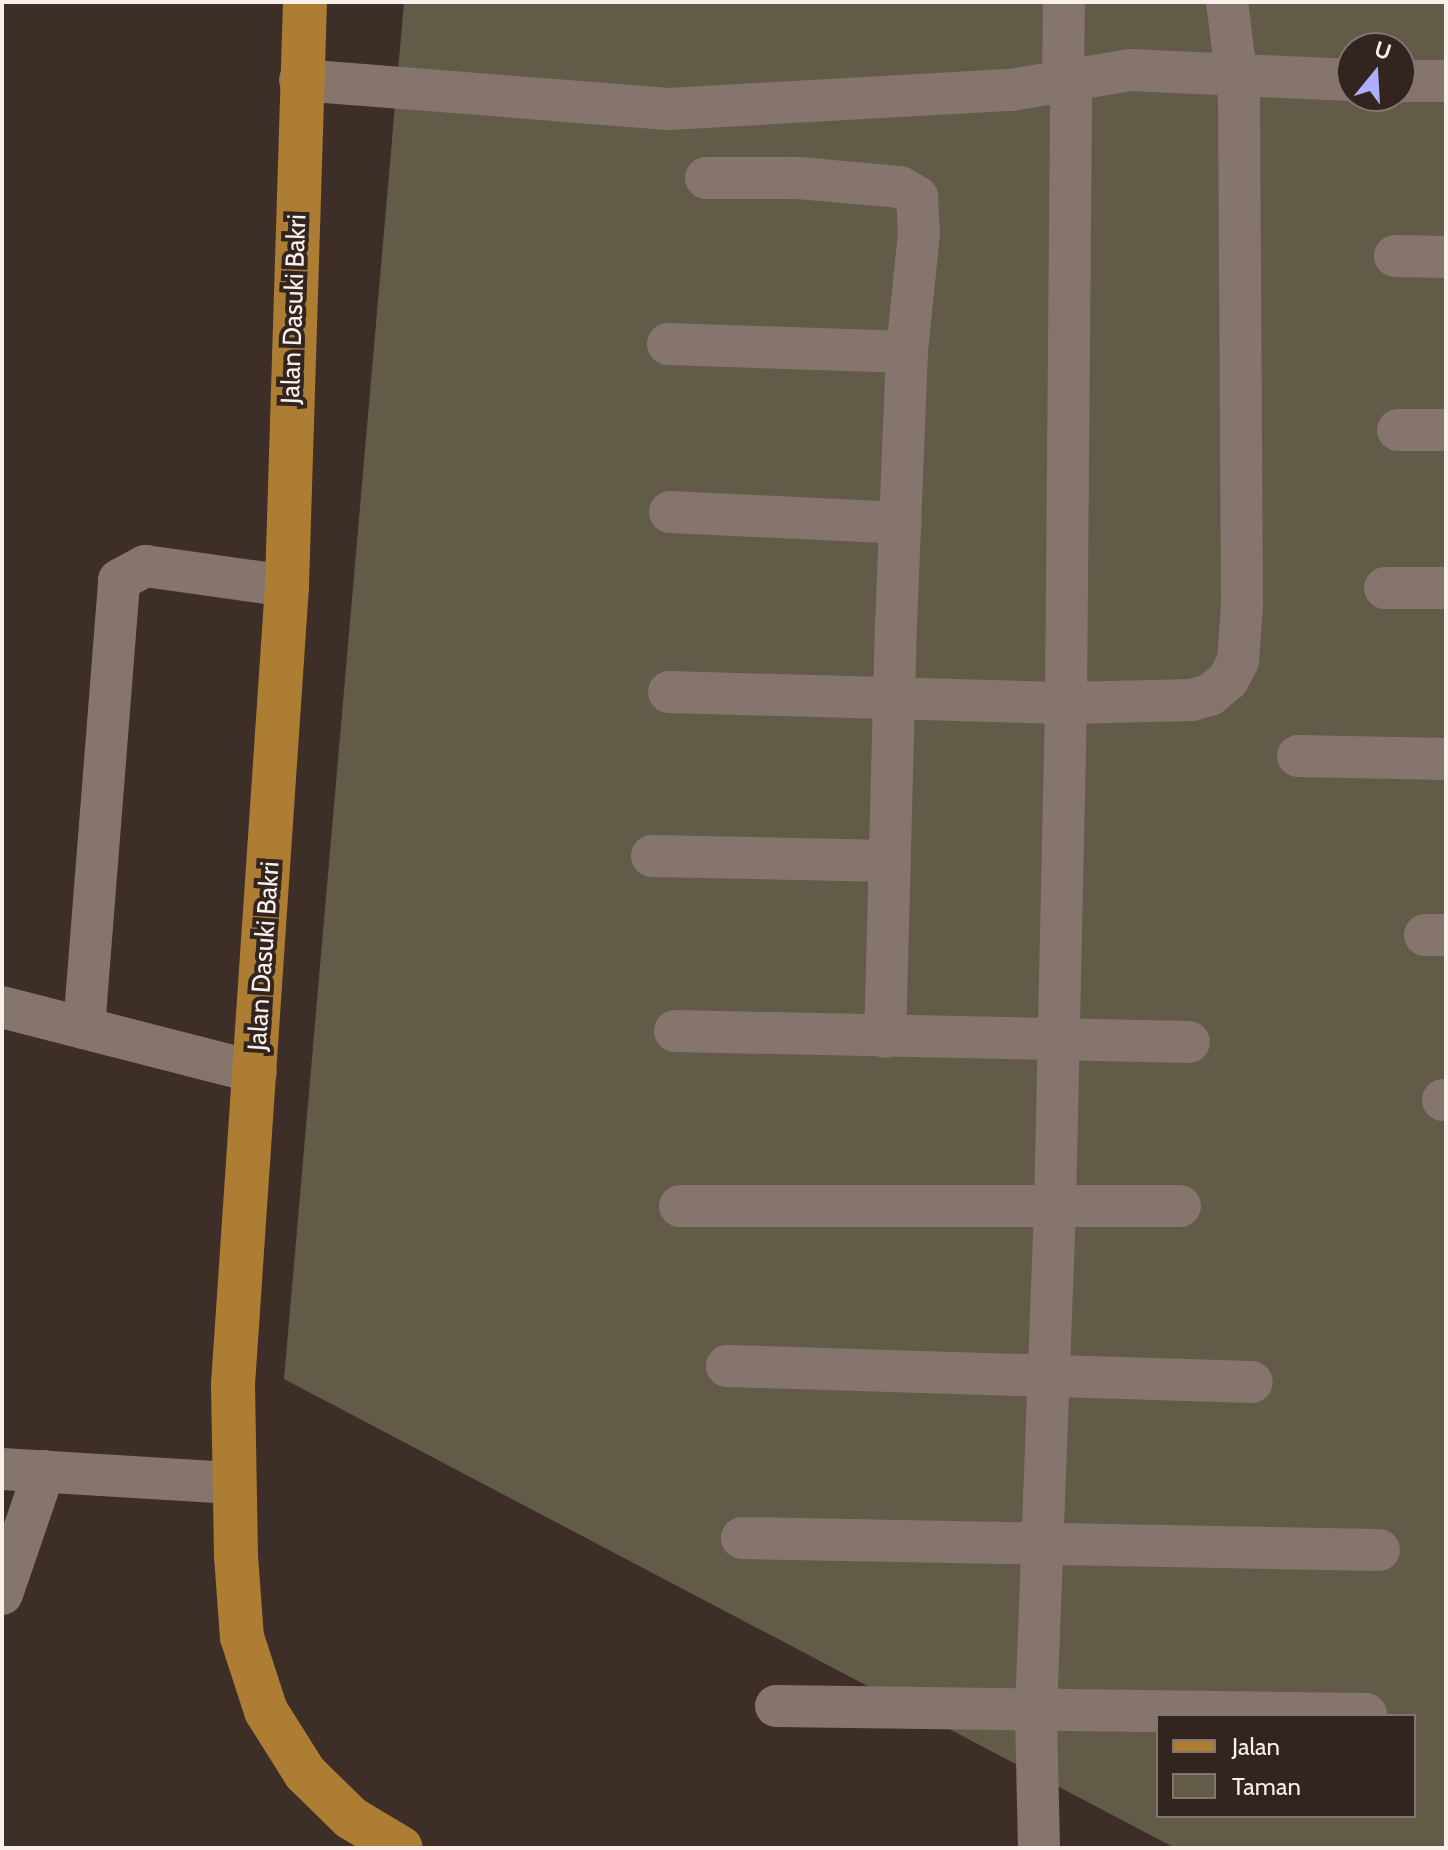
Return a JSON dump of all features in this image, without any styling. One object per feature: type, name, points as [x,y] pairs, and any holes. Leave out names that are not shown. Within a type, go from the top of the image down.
[{"type":"main road","name":"Jalan Dasuki Bakri","points":[[305,2],[300,80],[287,586],[233,1384],[234,1483],[242,1637],[266,1711],[305,1773],[351,1818],[401,1848]]},
{"type":"street","points":[[1039,1848],[1036,1712],[1055,1208],[1066,703],[1071,100],[1063,81],[1064,2]]},
{"type":"street","points":[[669,692],[1066,703],[1192,700],[1210,695],[1228,680],[1238,661],[1239,98],[1233,75],[1227,2]]},
{"type":"street","points":[[300,80],[668,109],[1011,90],[1130,70],[1336,79]]},
{"type":"street","points":[[1416,81],[1446,81]]},
{"type":"street","points":[[706,178],[885,186],[917,197],[919,233],[907,352],[885,1037]]},
{"type":"street","points":[[1395,256],[1446,257]]},
{"type":"street","points":[[668,344],[907,352]]},
{"type":"street","points":[[1398,430],[1446,430]]},
{"type":"street","points":[[670,512],[901,523]]},
{"type":"street","points":[[84,1028],[119,580],[145,566],[287,586]]},
{"type":"street","points":[[1385,588],[1446,588]]},
{"type":"street","points":[[1298,756],[1446,759]]},
{"type":"street","points":[[652,856],[890,861]]},
{"type":"street","points":[[2,1007],[256,1072]]},
{"type":"street","points":[[675,1031],[1189,1042]]},
{"type":"street","points":[[680,1206],[1180,1206]]},
{"type":"street","points":[[727,1366],[1252,1382]]},
{"type":"street","points":[[2,1469],[234,1483]]},
{"type":"street","points":[[2,1594],[44,1471]]},
{"type":"street","points":[[742,1538],[1042,1540],[1379,1550]]},
{"type":"street","points":[[776,1706],[1036,1712],[1366,1714]]},
{"type":"green space","points":[[404,2],[1446,2],[1446,1848],[1175,1848],[284,1379]]}]
